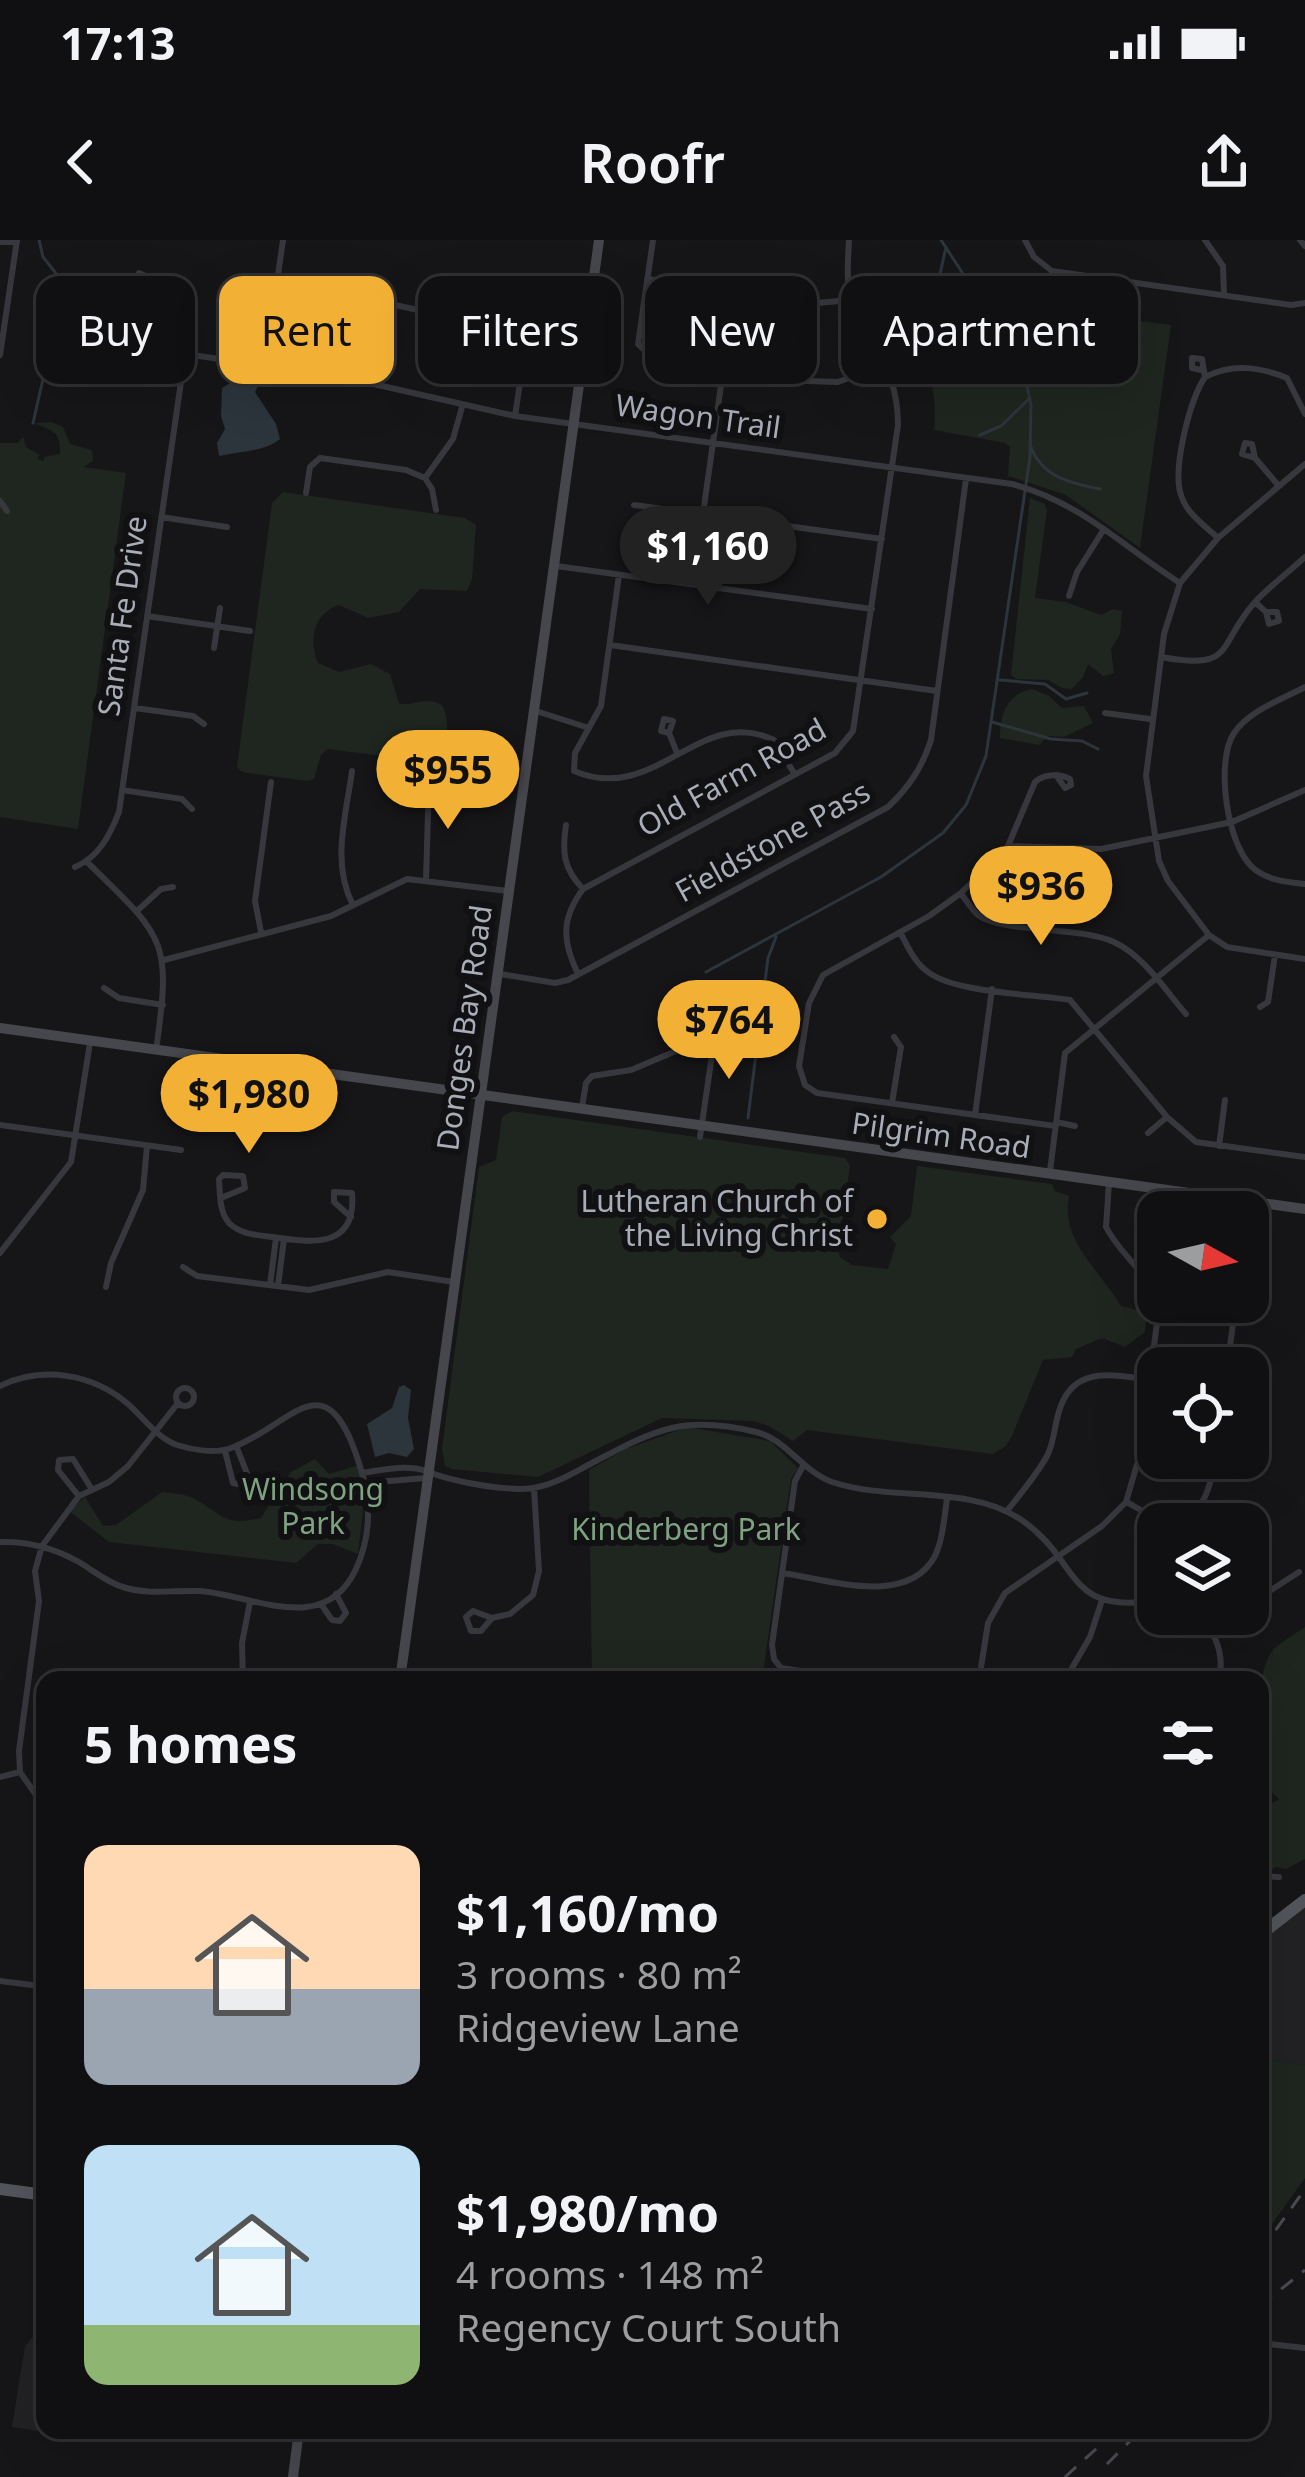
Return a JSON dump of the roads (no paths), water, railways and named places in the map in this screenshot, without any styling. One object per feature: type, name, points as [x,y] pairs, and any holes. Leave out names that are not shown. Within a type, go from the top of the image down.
[{"type":"main road","points":[[1269,1928],[1305,1900]]},
{"type":"main road","points":[[0,2189],[36,2194]]},
{"type":"street","points":[[278,276],[284,240]]},
{"type":"street","name":"Donges Bay Road","points":[[401,1671],[599,240]]},
{"type":"street","points":[[647,276],[653,240]]},
{"type":"street","name":"Old Farm Road","points":[[848,276],[850,240]]},
{"type":"street","points":[[1025,240],[1034,257],[1052,271],[1291,305],[1305,303]]},
{"type":"street","points":[[1205,240],[1223,266],[1224,296]]},
{"type":"street","points":[[0,242],[17,241],[0,355]]},
{"type":"street","points":[[139,273],[147,276]]},
{"type":"street","points":[[645,293],[638,344],[645,351]]},
{"type":"street","points":[[1218,538],[1188,508],[1179,489],[1190,405],[1203,373],[1231,368],[1287,378],[1305,414]]},
{"type":"street","name":"Santa Fe Drive","points":[[86,862],[112,830],[122,790],[181,384]]},
{"type":"street","name":"Wagon Trail","points":[[378,384],[515,416],[1019,486],[1066,503],[1180,583]]},
{"type":"street","points":[[515,416],[520,384]]},
{"type":"street","points":[[703,514],[721,384]]},
{"type":"street","name":"Old Farm Road","points":[[583,889],[835,753],[847,742],[857,719],[892,468],[898,401],[892,384]]},
{"type":"street","points":[[425,478],[453,439],[462,407]]},
{"type":"street","points":[[306,493],[310,467],[320,458],[406,470],[425,478],[436,510]]},
{"type":"street","points":[[1255,458],[1278,485]]},
{"type":"street","points":[[1305,464],[1218,538],[1180,583],[1168,615],[1145,776],[1152,837],[1168,881],[1209,935],[1227,947],[1305,959]]},
{"type":"street","name":"Fieldstone Pass","points":[[496,974],[555,983],[578,974],[888,807],[917,775],[926,757],[966,479]]},
{"type":"street","points":[[0,501],[8,511]]},
{"type":"street","points":[[634,505],[882,539]]},
{"type":"street","points":[[160,517],[227,527]]},
{"type":"street","points":[[1069,596],[1076,572],[1104,529]]},
{"type":"street","points":[[1161,657],[1192,663],[1210,660],[1226,650],[1255,602],[1305,557]]},
{"type":"street","points":[[553,565],[872,609]]},
{"type":"street","points":[[619,575],[602,706],[575,753],[574,771],[627,779],[718,734],[764,735],[782,749],[794,773]]},
{"type":"street","points":[[1255,602],[1266,612]]},
{"type":"street","points":[[214,648],[220,608]]},
{"type":"street","points":[[147,616],[250,632]]},
{"type":"street","points":[[610,645],[937,691]]},
{"type":"street","points":[[1305,687],[1244,721],[1231,737],[1224,758],[1225,788],[1239,854],[1256,872],[1305,884]]},
{"type":"street","points":[[135,708],[193,716],[204,724]]},
{"type":"street","points":[[532,711],[589,728]]},
{"type":"street","points":[[1105,713],[1150,719]]},
{"type":"street","points":[[669,733],[678,755]]},
{"type":"street","points":[[352,771],[340,859],[345,890],[353,905]]},
{"type":"street","points":[[1056,776],[1035,782],[1008,846],[961,893],[832,968],[814,988],[799,1066],[805,1085],[818,1093],[1076,1126]]},
{"type":"street","points":[[426,880],[429,780]]},
{"type":"street","points":[[261,932],[255,902],[272,782]]},
{"type":"street","points":[[122,790],[182,799],[192,809]]},
{"type":"street","points":[[1008,846],[1102,849],[1232,821],[1305,790]]},
{"type":"street","points":[[566,825],[562,852],[566,868],[583,889],[569,908],[565,939],[578,974]]},
{"type":"street","points":[[75,867],[86,862],[155,935],[164,960],[156,1049]]},
{"type":"street","points":[[164,960],[331,916],[407,879],[508,891]]},
{"type":"street","points":[[137,911],[158,891],[173,887]]},
{"type":"street","points":[[961,893],[978,916],[992,922],[1080,932],[1117,943],[1137,957],[1186,1014]]},
{"type":"street","points":[[900,932],[915,960],[931,975],[950,983],[1070,1000],[1167,1117],[1196,1142],[1305,1157]]},
{"type":"street","points":[[1049,1174],[1065,1053],[1209,935]]},
{"type":"street","points":[[1260,1007],[1268,1002],[1275,955]]},
{"type":"street","points":[[104,988],[119,998],[163,1004]]},
{"type":"street","points":[[975,1115],[992,988]]},
{"type":"street","points":[[700,1132],[717,1021]]},
{"type":"street","name":"Pilgrim Road","points":[[0,1028],[700,1132],[1155,1191]]},
{"type":"street","points":[[892,1103],[901,1047],[895,1037]]},
{"type":"street","points":[[0,1253],[70,1162],[90,1040]]},
{"type":"street","points":[[581,1111],[586,1083],[592,1076],[631,1070],[676,1051],[712,1052]]},
{"type":"street","points":[[1219,1147],[1225,1100]]},
{"type":"street","points":[[1148,1133],[1167,1117]]},
{"type":"street","points":[[0,1125],[182,1150]]},
{"type":"street","points":[[106,1288],[111,1263],[142,1190],[147,1146]]},
{"type":"street","points":[[220,1198],[245,1188],[243,1176],[219,1179],[220,1198],[226,1221],[242,1233],[312,1243],[338,1235],[351,1216],[352,1193],[334,1192],[334,1202],[351,1216]]},
{"type":"street","points":[[1109,1183],[1106,1227],[1157,1298],[1152,1347]]},
{"type":"street","name":"Pilgrim Road","points":[[1269,1208],[1305,1210]]},
{"type":"street","points":[[274,1286],[280,1238]]},
{"type":"street","points":[[184,1267],[197,1276],[309,1290],[388,1272],[454,1282]]},
{"type":"street","points":[[0,1542],[42,1546],[124,1588],[153,1593],[199,1591],[296,1608],[321,1604],[353,1576],[364,1550],[370,1512],[362,1473],[341,1417],[327,1409],[310,1406],[290,1411],[225,1451],[176,1445],[155,1432],[126,1402],[84,1380],[59,1374],[2,1381]]},
{"type":"street","points":[[1007,1511],[1047,1456],[1062,1402],[1073,1387],[1089,1377],[1137,1378]]},
{"type":"street","points":[[36,1795],[20,1772],[39,1601],[35,1570],[42,1546],[79,1496],[109,1482],[128,1466],[178,1403]]},
{"type":"street","points":[[362,1473],[391,1468],[534,1488],[557,1482],[659,1429],[686,1423],[760,1432],[802,1466],[830,1481],[977,1501],[1007,1511],[1057,1554],[1074,1580],[1102,1600],[1137,1604]]},
{"type":"street","points":[[225,1451],[233,1483],[243,1485],[248,1476],[236,1446]]},
{"type":"street","points":[[79,1496],[58,1470],[59,1460],[73,1459],[91,1488]]},
{"type":"street","points":[[801,1671],[781,1668],[772,1645],[795,1480],[802,1466]]},
{"type":"street","points":[[980,1671],[985,1635],[1005,1593],[1102,1526],[1126,1502],[1137,1467]]},
{"type":"street","points":[[365,1483],[429,1476]]},
{"type":"street","points":[[1126,1502],[1158,1520],[1187,1517],[1207,1499],[1211,1479]]},
{"type":"street","points":[[492,1618],[520,1609],[538,1586],[534,1488]]},
{"type":"street","points":[[782,1573],[880,1587],[902,1584],[923,1573],[935,1556],[947,1498]]},
{"type":"street","points":[[1269,1591],[1299,1571]]},
{"type":"street","points":[[321,1604],[332,1620],[344,1618],[345,1607],[336,1594]]},
{"type":"street","points":[[1070,1671],[1090,1637],[1102,1600]]},
{"type":"street","points":[[243,1671],[242,1643],[250,1602]]},
{"type":"street","points":[[1214,1635],[1219,1671]]},
{"type":"street","points":[[0,1777],[20,1772]]},
{"type":"street","points":[[1269,1876],[1280,1876]]},
{"type":"street","points":[[0,1981],[36,1986]]},
{"type":"street","points":[[1269,2344],[1305,2348]]},
{"type":"street","points":[[293,2477],[298,2439]]},
{"type":"waterway","points":[[33,423],[43,379],[38,362],[59,343],[65,298],[62,281],[43,257],[39,240]]},
{"type":"waterway","points":[[706,972],[881,877],[943,833],[966,805],[986,756],[1030,457],[1031,405],[1022,364],[941,240]]},
{"type":"waterway","points":[[940,276],[946,247]]},
{"type":"waterway","points":[[980,435],[1001,426],[1030,398]]},
{"type":"waterway","points":[[1031,447],[1050,472],[1100,489]]},
{"type":"waterway","points":[[1000,680],[1045,684],[1066,699],[1087,693]]},
{"type":"waterway","points":[[992,722],[1051,739],[1082,741],[1098,749]]},
{"type":"waterway","points":[[748,1118],[768,958],[776,937]]},
{"type":"railway","points":[[1269,2239],[1305,2189]]},
{"type":"railway","points":[[1269,2299],[1305,2270]]},
{"type":"railway","points":[[1065,2477],[1107,2439]]},
{"type":"railway","points":[[1107,2464],[1132,2439]]},
{"type":"place","name":"Lutheran Church of the Living Christ","points":[[877,1219]]},
{"type":"park label","name":"Windsong Park","points":[[313,1507]]},
{"type":"park label","name":"Kinderberg Park","points":[[686,1530]]}]
